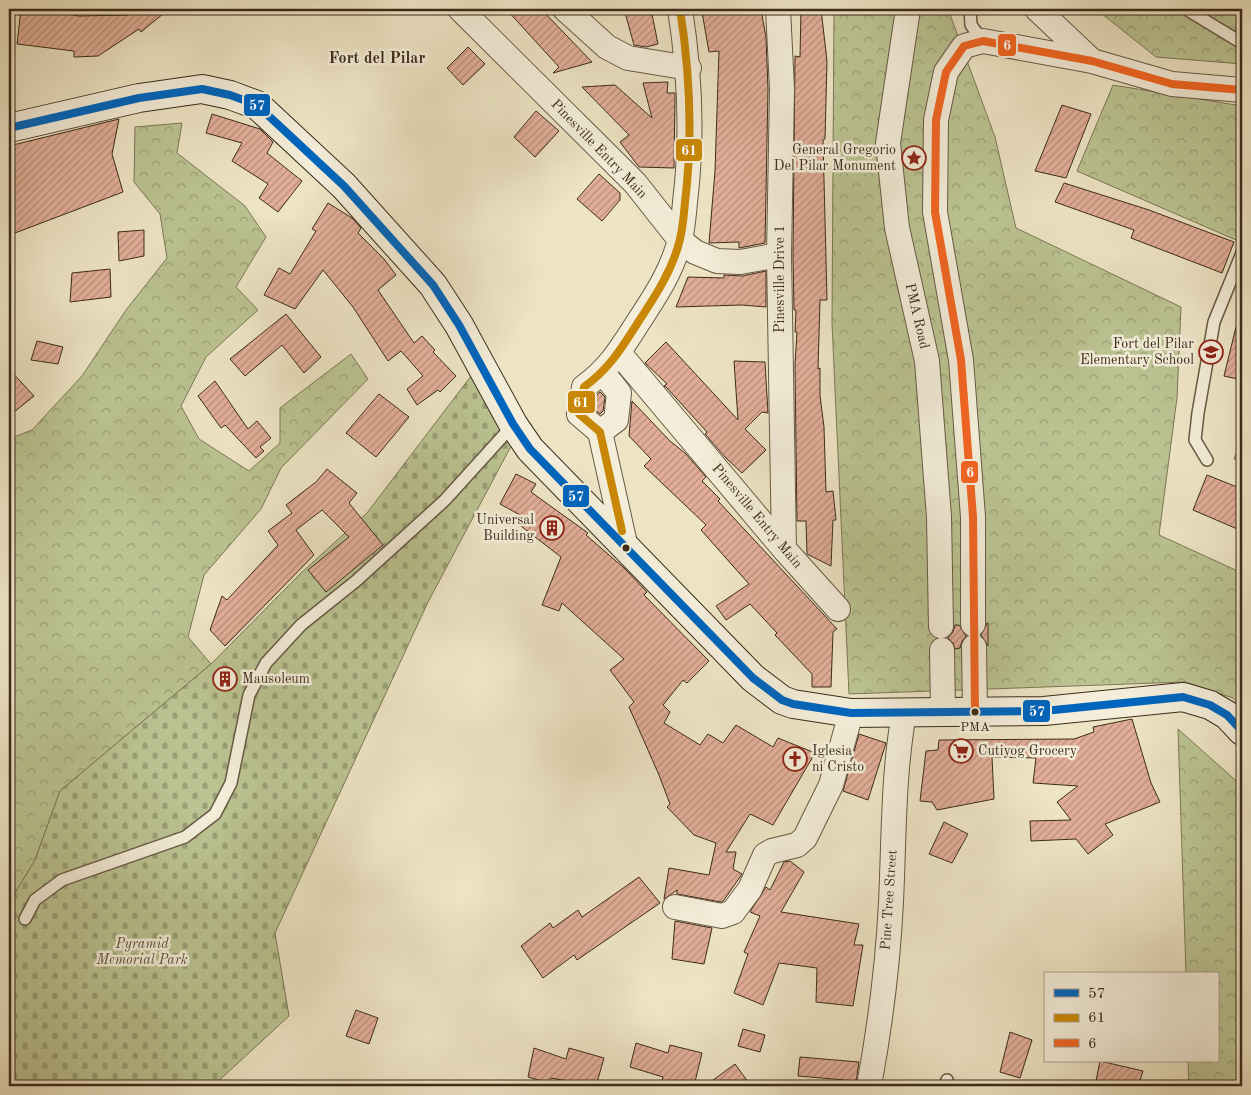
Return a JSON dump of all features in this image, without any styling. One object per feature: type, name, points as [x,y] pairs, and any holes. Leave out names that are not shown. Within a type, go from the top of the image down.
[{"type":"main road","points":[[9,128],[139,98],[202,89],[230,95],[256,105],[344,186],[433,285],[459,325],[513,424],[535,454],[753,678],[782,700],[793,704],[851,713],[904,713],[1044,711],[1183,697],[1210,705],[1227,715],[1242,731]]},
{"type":"street","name":"Pinesville Entry Main","points":[[460,9],[635,183],[680,240],[695,252],[717,261],[740,262],[779,255]]},
{"type":"street","points":[[565,9],[607,47],[628,58],[689,68]]},
{"type":"street","points":[[626,548],[600,432],[579,414],[584,387],[603,373],[619,353],[662,285],[680,240],[688,182],[691,112],[689,68],[680,9]]},
{"type":"street","name":"Pinesville Drive 1","points":[[778,9],[782,89],[779,255],[784,549]]},
{"type":"street","name":"PMA Road","points":[[908,9],[888,143],[896,228],[927,361],[940,544],[941,626]]},
{"type":"street","points":[[1037,9],[1092,61]]},
{"type":"street","points":[[974,712],[972,542],[961,360],[935,212],[936,120],[946,72],[964,46],[983,42],[1092,61],[1172,84],[1242,90]]},
{"type":"street","name":"Pinesville Entry Main","points":[[619,353],[784,549],[838,609]]},
{"type":"street","points":[[600,432],[616,420],[620,392],[603,373]]},
{"type":"street","points":[[940,544],[972,542]]},
{"type":"street","points":[[942,650],[942,712]]},
{"type":"street","points":[[676,907],[722,916],[733,912],[750,889],[765,855],[772,851],[797,844],[805,838],[831,785],[851,713]]},
{"type":"street","name":"Pine Tree Street","points":[[869,1086],[876,1049],[891,903],[893,823],[904,713]]},
{"type":"lane","points":[[970,9],[971,25],[983,42]]},
{"type":"lane","points":[[1186,9],[1242,43]]},
{"type":"lane","points":[[1207,460],[1195,440],[1198,413],[1214,322],[1242,253]]},
{"type":"lane","points":[[25,920],[35,900],[62,880],[185,837],[214,814],[231,783],[249,695],[266,663],[301,625],[356,581],[445,500],[513,424]]},
{"type":"green space","points":[[834,9],[948,9],[995,137],[1016,228],[1181,307],[1177,398],[1159,535],[1242,573],[1242,709],[1233,698],[1185,682],[849,694],[832,323]]},
{"type":"green space","points":[[1096,9],[1242,9],[1242,64],[1156,57]]},
{"type":"green space","points":[[1113,85],[1242,106],[1242,225],[1236,240],[1077,171]]},
{"type":"green space","points":[[182,123],[177,153],[245,206],[266,237],[236,287],[258,310],[206,357],[181,406],[199,439],[249,471],[280,443],[280,408],[351,354],[368,379],[281,468],[261,509],[204,575],[188,637],[211,664],[60,791],[35,860],[9,903],[9,439],[32,430],[82,376],[126,310],[167,258],[160,214],[134,182],[135,127]]},
{"type":"green space","name":"Pyramid Memorial Park","points":[[476,373],[517,443],[510,448],[428,602],[275,933],[289,1016],[213,1086],[9,1086],[9,903],[35,860],[60,791],[211,664],[301,573],[367,513],[471,376]]},
{"type":"green space","points":[[1242,438],[1242,462],[1234,459]]},
{"type":"green space","points":[[1178,729],[1242,786],[1242,1086],[1189,1086],[1188,1062],[1218,1062],[1218,972],[1186,972]]},
{"type":"building","points":[[21,9],[43,9],[78,16],[128,15],[123,9],[169,9],[141,32],[139,29],[98,56],[74,57],[74,51],[17,44]]},
{"type":"building","points":[[506,9],[541,9],[592,62],[553,73],[559,67]]},
{"type":"building","points":[[624,9],[651,9],[658,44],[646,47],[634,45]]},
{"type":"building","points":[[718,9],[761,9],[766,38],[768,89],[765,243],[739,248],[739,242],[709,243],[715,171],[719,51],[709,52],[702,12]]},
{"type":"building","points":[[801,9],[821,9],[827,61],[825,139],[823,140],[827,300],[820,300],[818,369],[820,368],[826,492],[833,491],[836,520],[833,520],[831,566],[807,554],[806,521],[797,521],[795,364],[797,332],[795,332],[796,310],[794,310],[793,255],[795,56],[800,57]]},
{"type":"building","points":[[468,47],[485,64],[463,85],[447,68]]},
{"type":"building","points":[[668,82],[667,93],[675,93],[674,168],[639,167],[620,142],[629,135],[582,87],[615,85],[652,118],[643,83]]},
{"type":"building","points":[[1062,105],[1091,114],[1066,178],[1035,171]]},
{"type":"building","points":[[536,111],[559,131],[535,157],[514,137]]},
{"type":"building","points":[[212,114],[260,129],[273,142],[267,153],[302,181],[278,212],[259,198],[268,184],[232,161],[242,143],[206,133]]},
{"type":"building","points":[[119,119],[112,154],[123,192],[15,233],[9,215],[9,146]]},
{"type":"building","points":[[599,174],[620,193],[620,200],[602,221],[577,199]]},
{"type":"building","points":[[1064,183],[1149,210],[1234,242],[1222,273],[1131,238],[1134,230],[1055,202]]},
{"type":"building","points":[[328,203],[352,218],[361,228],[358,233],[384,259],[396,275],[378,290],[414,343],[422,336],[435,350],[433,352],[456,376],[440,392],[438,390],[417,405],[407,389],[423,376],[401,351],[388,361],[353,307],[323,270],[295,309],[264,295],[279,268],[290,274],[316,231],[312,229]]},
{"type":"building","points":[[144,230],[144,256],[119,261],[118,232]]},
{"type":"building","points":[[110,269],[111,297],[70,302],[72,273]]},
{"type":"building","points":[[766,271],[766,307],[742,305],[676,307],[688,277],[724,278],[724,275],[742,276]]},
{"type":"building","points":[[286,314],[321,357],[304,373],[282,345],[245,376],[230,359]]},
{"type":"building","points":[[1236,327],[1242,328],[1242,380],[1224,376]]},
{"type":"building","points":[[37,341],[63,347],[58,364],[31,360]]},
{"type":"building","points":[[666,342],[738,420],[734,361],[765,362],[768,413],[762,412],[745,429],[766,450],[742,473],[726,458],[705,434],[707,432],[664,386],[667,384],[645,363]]},
{"type":"building","points":[[9,369],[34,396],[9,416]]},
{"type":"building","points":[[215,381],[248,429],[257,421],[271,438],[260,447],[264,451],[256,458],[225,425],[221,428],[198,396]]},
{"type":"building","points":[[600,392],[605,397],[603,411],[600,414],[594,409],[597,395]]},
{"type":"building","points":[[379,394],[409,417],[376,457],[346,433]]},
{"type":"building","points":[[632,401],[670,441],[685,453],[706,477],[702,481],[720,499],[718,501],[837,629],[833,632],[831,687],[812,687],[812,674],[775,635],[777,633],[750,604],[726,620],[716,606],[749,584],[701,530],[706,525],[644,466],[651,459],[629,436]]},
{"type":"building","points":[[327,469],[357,493],[349,503],[383,545],[326,592],[308,570],[349,537],[322,510],[296,530],[314,555],[225,646],[210,630],[222,596],[227,600],[278,545],[268,531],[292,513],[286,505],[316,482]]},
{"type":"building","points":[[516,474],[536,484],[531,492],[588,533],[586,535],[624,568],[647,592],[644,595],[709,661],[687,683],[683,680],[663,705],[670,712],[664,723],[700,745],[708,734],[723,743],[736,725],[773,747],[778,738],[815,753],[773,825],[750,814],[726,852],[736,852],[733,869],[742,874],[721,902],[677,894],[677,890],[664,899],[669,868],[709,875],[716,843],[694,835],[667,807],[670,804],[659,775],[629,707],[634,702],[610,670],[624,659],[562,603],[559,611],[542,605],[561,557],[517,523],[522,516],[500,504]]},
{"type":"building","points":[[1207,475],[1242,489],[1242,531],[1193,510]]},
{"type":"building","points":[[988,623],[988,646],[981,635]]},
{"type":"building","points":[[955,625],[959,625],[966,636],[960,648],[955,649],[953,643],[948,638],[953,632]]},
{"type":"building","points":[[1132,719],[1151,783],[1160,802],[1105,824],[1113,835],[1088,854],[1076,839],[1031,841],[1030,821],[1071,820],[1057,802],[1078,786],[1033,783],[1036,758],[992,757],[994,799],[937,810],[932,802],[920,801],[926,751],[938,750],[939,740],[1074,739],[1094,732],[1093,727]]},
{"type":"building","points":[[859,734],[886,743],[868,800],[843,791]]},
{"type":"building","points":[[944,822],[968,834],[952,863],[929,854]]},
{"type":"building","points":[[790,861],[804,872],[781,912],[859,924],[854,945],[863,945],[853,1006],[816,1002],[817,968],[779,963],[763,1005],[734,993],[748,954],[744,952],[760,916],[750,912],[766,887],[770,890],[784,862]]},
{"type":"building","points":[[639,877],[660,903],[577,960],[574,955],[543,978],[521,946],[550,923],[553,928],[578,910],[582,917]]},
{"type":"building","points":[[675,921],[712,928],[704,964],[672,959]]},
{"type":"building","points":[[356,1010],[378,1018],[369,1044],[346,1036]]},
{"type":"building","points":[[743,1029],[765,1035],[760,1052],[738,1046]]},
{"type":"building","points":[[1010,1032],[1032,1040],[1020,1078],[1000,1072]]},
{"type":"building","points":[[636,1043],[668,1053],[670,1045],[702,1053],[694,1086],[661,1086],[663,1077],[630,1067]]},
{"type":"building","points":[[534,1048],[566,1059],[569,1048],[604,1058],[596,1086],[551,1078],[549,1083],[528,1077]]},
{"type":"building","points":[[800,1057],[859,1062],[856,1081],[798,1076]]},
{"type":"building","points":[[1100,1062],[1143,1071],[1138,1086],[1095,1086]]},
{"type":"building","points":[[735,1064],[751,1086],[705,1086]]},
{"type":"transit line","name":"61","points":[[622,531],[600,432],[579,414],[584,387],[608,366],[650,304],[673,262],[680,239],[690,129],[688,81],[680,9]]},
{"type":"transit line","name":"6","points":[[975,712],[973,517],[961,360],[935,212],[936,120],[946,72],[964,46],[983,41],[1092,61],[1172,84],[1242,90]]},
{"type":"transit line","name":"57","points":[[9,128],[139,98],[202,89],[230,95],[257,105],[344,186],[433,285],[459,325],[513,424],[530,449],[753,678],[782,700],[793,704],[851,713],[1044,711],[1183,697],[1210,705],[1227,715],[1242,731]]},
{"type":"place","name":"General Gregorio Del Pilar Monument","points":[[914,158]]},
{"type":"place","name":"Fort del Pilar Elementary School","points":[[1211,352]]},
{"type":"place","name":"Universal Building","points":[[552,528]]},
{"type":"place","name":"Mausoleum","points":[[225,679]]},
{"type":"place","name":"PMA","points":[[975,712]]},
{"type":"place","name":"Cutiyog Grocery","points":[[961,751]]},
{"type":"place","name":"Iglesia ni Cristo","points":[[795,759]]},
{"type":"district","name":"Fort del Pilar","points":[[377,59]]}]
